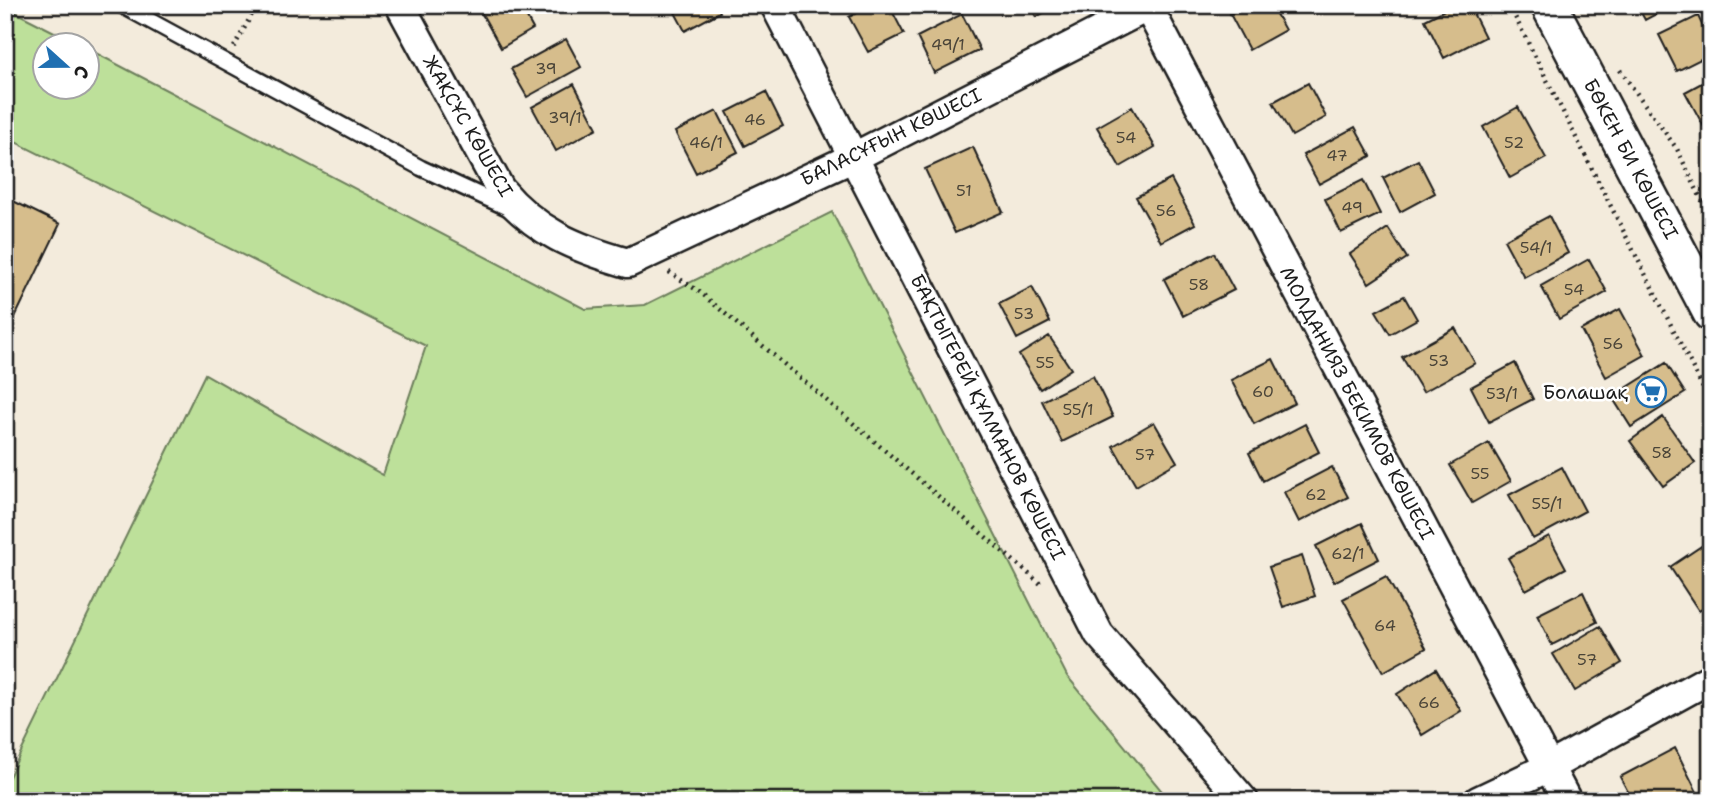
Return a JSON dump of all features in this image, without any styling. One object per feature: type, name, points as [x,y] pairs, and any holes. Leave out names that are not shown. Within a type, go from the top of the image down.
[{"type":"street","name":"ЖАҚСҰС КӨШЕСІ","points":[[400,5],[500,189],[521,214],[547,232],[590,252],[628,263]]},
{"type":"street","name":"БАҚТЫГЕРЕЙ ҚҰЛМАНОВ КӨШЕСІ","points":[[775,5],[1099,634],[1244,801]]},
{"type":"street","name":"БӨКЕН БИ КӨШЕСІ","points":[[1549,5],[1711,313]]},
{"type":"street","name":"БАЛАСҰҒЫН КӨШЕСІ","points":[[628,263],[854,157],[1149,6]]},
{"type":"street","name":"МОЛДАНИЯЗ БЕКИМОВ КӨШЕСІ","points":[[1149,6],[1567,801]]},
{"type":"street","points":[[1478,801],[1549,767],[1711,678]]},
{"type":"lane","points":[[121,5],[421,168],[521,214]]},
{"type":"path","points":[[226,62],[257,5]]},
{"type":"path","points":[[1509,5],[1711,404]]},
{"type":"path","points":[[1616,65],[1677,149],[1711,219]]},
{"type":"path","points":[[628,263],[663,268],[700,292],[1048,590]]},
{"type":"green space","points":[[5,7],[54,32],[32,32],[32,102],[102,102],[102,56],[585,309],[645,305],[832,212],[1067,676],[1170,801],[5,801],[5,785],[205,374],[383,475],[426,346],[5,137]]},
{"type":"building","points":[[477,5],[520,5],[533,29],[501,48]]},
{"type":"building","points":[[671,5],[716,5],[720,12],[685,31]]},
{"type":"building","points":[[871,5],[889,5],[904,34],[868,52],[849,17]]},
{"type":"building","points":[[1030,5],[1059,5],[1036,17]]},
{"type":"building","points":[[1246,5],[1271,5],[1285,30],[1249,50],[1230,14]]},
{"type":"building","points":[[1454,5],[1469,5],[1485,37],[1444,58],[1425,20]]},
{"type":"building","points":[[1637,5],[1673,5],[1645,20]]},
{"type":"building","points":[[962,14],[980,50],[934,73],[917,37]]},
{"type":"building","points":[[1698,16],[1711,44],[1711,54],[1677,71],[1659,35]]},
{"type":"building","points":[[566,39],[581,67],[527,97],[511,69]]},
{"type":"building","points":[[1711,78],[1711,124],[1704,127],[1685,92]]},
{"type":"building","points":[[1308,83],[1326,117],[1292,136],[1273,102]]},
{"type":"building","points":[[574,84],[597,128],[556,151],[532,107]]},
{"type":"building","points":[[766,92],[783,126],[745,146],[727,112]]},
{"type":"building","points":[[1132,107],[1155,147],[1120,167],[1097,127]]},
{"type":"building","points":[[1518,107],[1546,158],[1510,178],[1483,127]]},
{"type":"building","points":[[717,111],[738,152],[696,173],[675,132]]},
{"type":"building","points":[[1355,127],[1371,156],[1319,184],[1303,155]]},
{"type":"building","points":[[973,147],[1003,212],[955,233],[925,169]]},
{"type":"building","points":[[1418,160],[1435,193],[1400,212],[1383,178]]},
{"type":"building","points":[[1171,179],[1195,224],[1161,242],[1136,197]]},
{"type":"building","points":[[1363,180],[1380,214],[1341,233],[1325,199]]},
{"type":"building","points":[[5,197],[60,224],[5,338]]},
{"type":"building","points":[[1549,216],[1568,253],[1524,277],[1504,240]]},
{"type":"building","points":[[1388,228],[1407,258],[1369,283],[1350,254]]},
{"type":"building","points":[[1214,253],[1234,290],[1183,316],[1164,279]]},
{"type":"building","points":[[1589,259],[1607,292],[1559,319],[1541,286]]},
{"type":"building","points":[[1032,287],[1050,322],[1017,339],[999,304]]},
{"type":"building","points":[[1404,296],[1417,319],[1390,334],[1376,311]]},
{"type":"building","points":[[1620,309],[1645,355],[1606,377],[1581,330]]},
{"type":"building","points":[[1455,328],[1475,363],[1423,392],[1402,357]]},
{"type":"building","points":[[1049,336],[1071,369],[1040,389],[1019,355]]},
{"type":"building","points":[[1273,359],[1295,403],[1254,424],[1231,380]]},
{"type":"building","points":[[1515,363],[1533,399],[1489,422],[1471,387]]},
{"type":"building","points":[[1666,363],[1685,393],[1631,427],[1612,397]]},
{"type":"building","points":[[1093,376],[1113,417],[1062,442],[1042,401]]},
{"type":"building","points":[[1663,417],[1695,463],[1663,486],[1630,441]]},
{"type":"building","points":[[1154,422],[1177,462],[1136,486],[1113,446]]},
{"type":"building","points":[[1305,424],[1319,452],[1263,481],[1249,453]]},
{"type":"building","points":[[1489,443],[1511,481],[1472,503],[1450,465]]},
{"type":"building","points":[[1332,467],[1348,497],[1299,522],[1284,492]]},
{"type":"building","points":[[1562,467],[1585,511],[1533,539],[1509,495]]},
{"type":"building","points":[[1362,523],[1379,559],[1334,582],[1316,546]]},
{"type":"building","points":[[1549,536],[1566,568],[1526,590],[1508,558]]},
{"type":"building","points":[[1706,543],[1711,551],[1711,603],[1699,611],[1670,567]]},
{"type":"building","points":[[1302,556],[1315,596],[1283,607],[1269,567]]},
{"type":"building","points":[[1386,576],[1426,648],[1383,672],[1343,599]]},
{"type":"building","points":[[1583,592],[1597,622],[1552,645],[1537,615]]},
{"type":"building","points":[[1600,626],[1622,663],[1575,691],[1553,654]]},
{"type":"building","points":[[1436,669],[1461,711],[1422,735],[1397,694]]},
{"type":"building","points":[[1675,748],[1698,794],[1685,801],[1633,801],[1620,777]]},
{"type":"place","name":"Болашақ","points":[[1651,392]]}]
